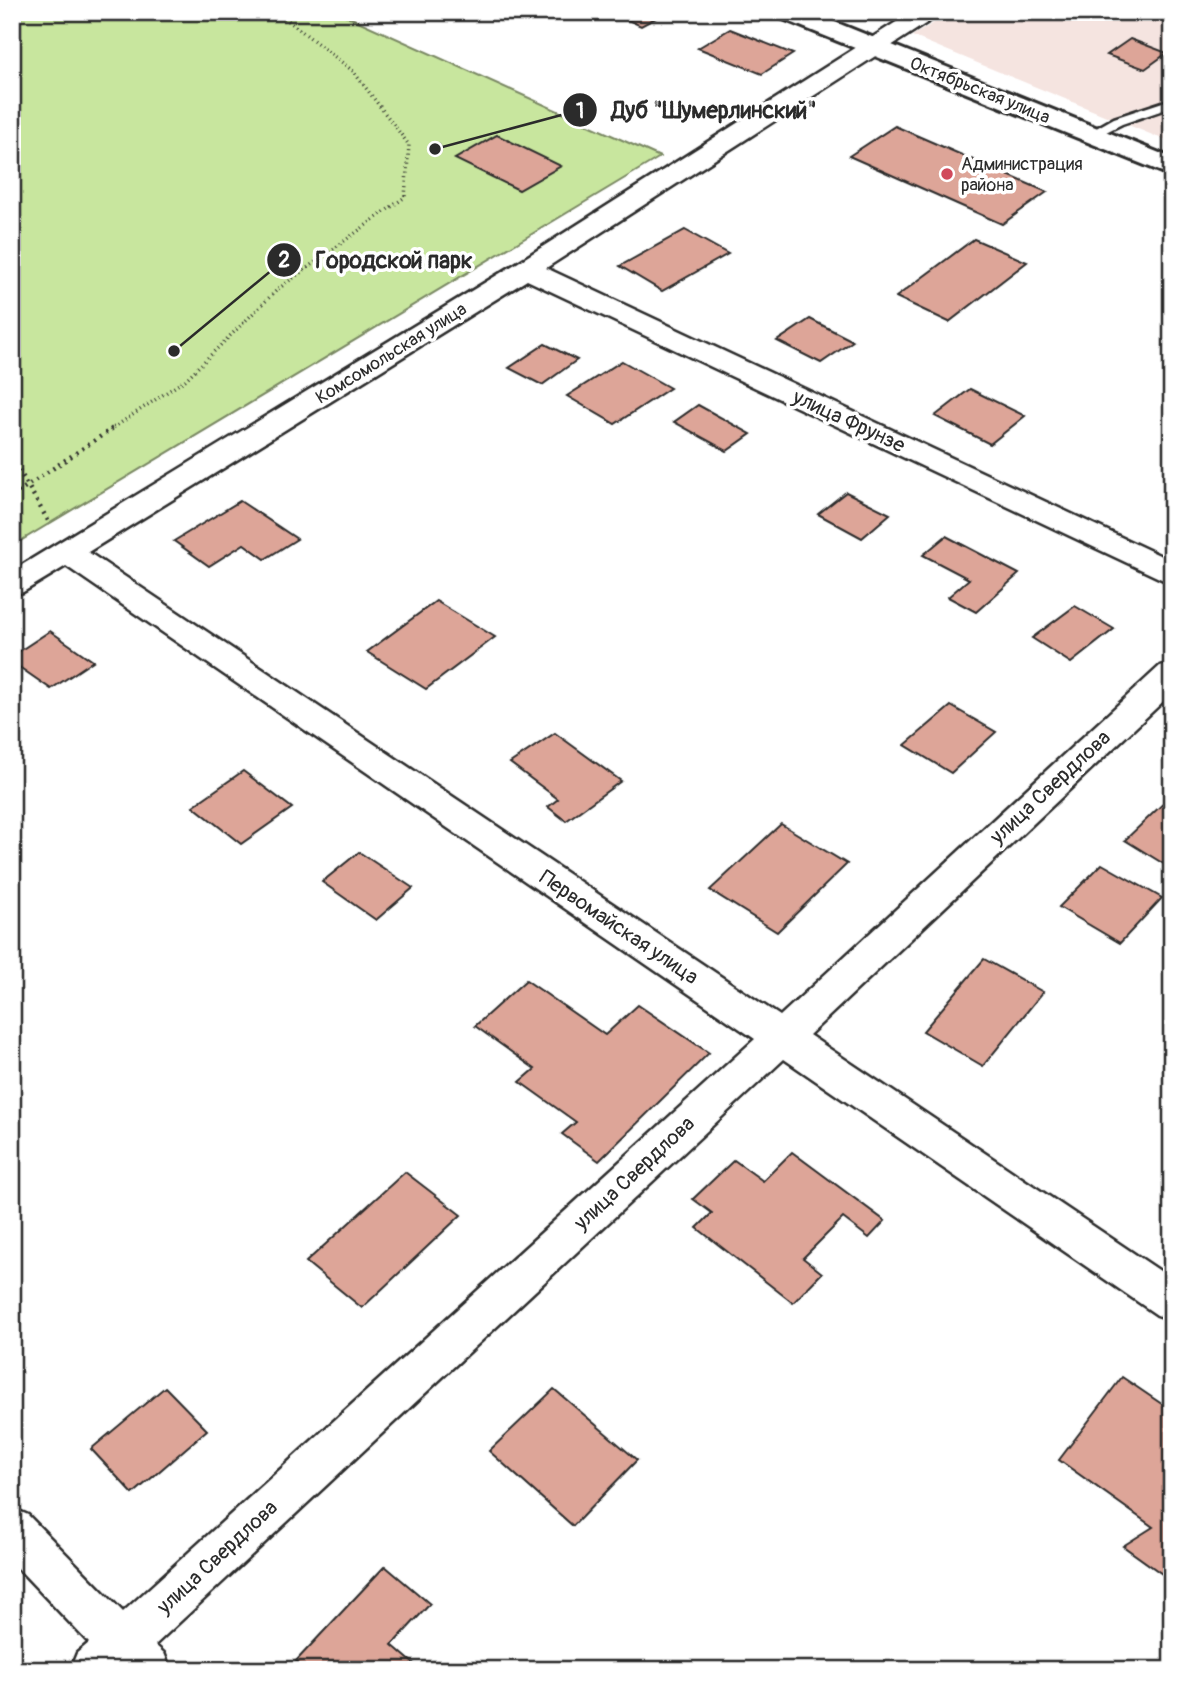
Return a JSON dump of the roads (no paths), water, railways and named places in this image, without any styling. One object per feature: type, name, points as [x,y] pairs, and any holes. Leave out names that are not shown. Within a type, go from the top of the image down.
[{"type":"street","name":"Октябрьская улица","points":[[787,12],[1172,168]]},
{"type":"street","name":"Комсомольская улица","points":[[12,585],[526,269],[928,12]]},
{"type":"street","name":"улица Фрунзе","points":[[526,269],[1172,574]]},
{"type":"street","name":"Первомайская улица","points":[[67,552],[1172,1302]]},
{"type":"street","name":"улица Свердлова","points":[[121,1661],[782,1037],[1172,674]]},
{"type":"street","points":[[12,1530],[121,1661]]},
{"type":"lane","points":[[1090,135],[1118,121],[1172,103]]},
{"type":"place","name":"Дуб \"Шумерлинский\"","points":[[435,149]]},
{"type":"place","name":"Администрация района","points":[[947,174]]},
{"type":"place","name":"Городской парк","points":[[174,351]]}]
